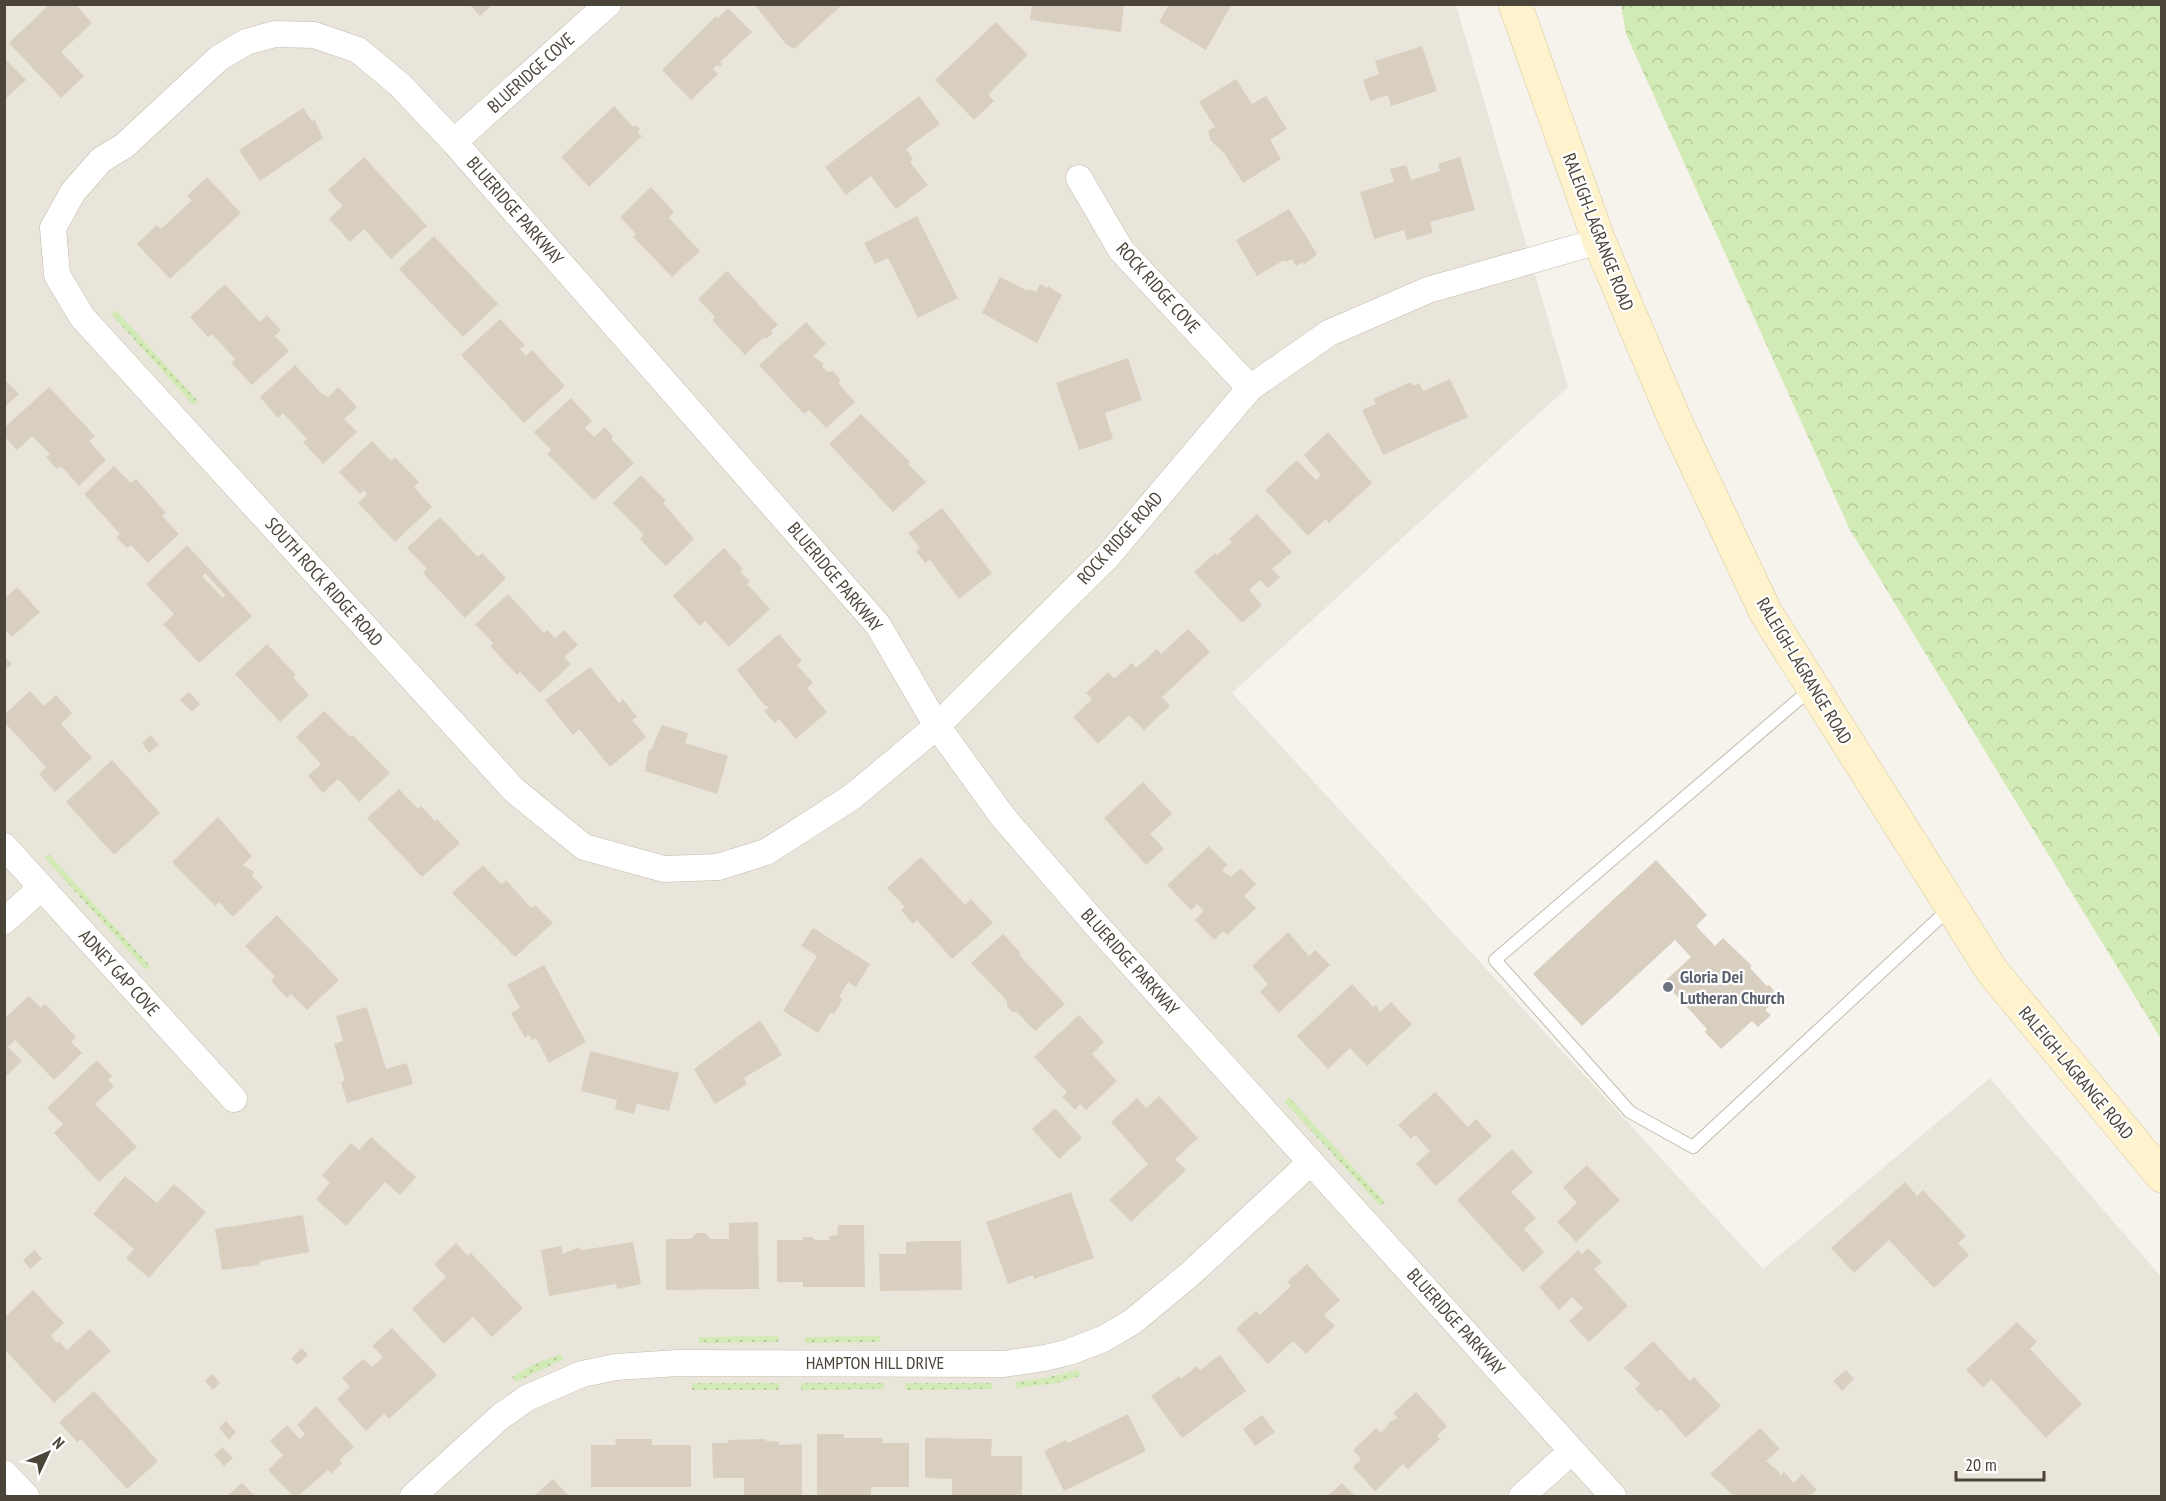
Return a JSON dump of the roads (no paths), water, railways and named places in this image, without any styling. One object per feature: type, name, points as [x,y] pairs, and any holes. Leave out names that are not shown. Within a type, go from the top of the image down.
[{"type":"main road","name":"RALEIGH-LAGRANGE ROAD","points":[[1515,4],[1599,241],[1675,420],[1766,613],[1992,970],[2162,1176]]},
{"type":"street","name":"BLUERIDGE COVE","points":[[454,142],[608,4]]},
{"type":"street","name":"BLUERIDGE PARKWAY","points":[[53,228],[73,192],[101,160],[124,146],[219,58],[246,42],[275,34],[314,35],[358,50],[400,86],[454,142],[878,625],[937,726],[1003,817],[1098,927],[1613,1497]]},
{"type":"street","name":"ROCK RIDGE COVE","points":[[1079,178],[1121,250],[1250,388]]},
{"type":"street","name":"SOUTH ROCK RIDGE ROAD","points":[[53,228],[57,275],[82,317],[514,790],[584,847],[664,868]]},
{"type":"street","name":"ROCK RIDGE ROAD","points":[[664,868],[718,867],[766,852],[852,797],[937,726],[1107,557],[1250,388],[1329,333],[1428,290],[1599,241]]},
{"type":"street","name":"ADNEY GAP COVE","points":[[4,846],[234,1098]]},
{"type":"street","points":[[4,921],[41,888]]},
{"type":"street","name":"HAMPTON HILL DRIVE","points":[[413,1497],[494,1423],[527,1398],[582,1374],[615,1367],[678,1363],[1004,1364],[1045,1358],[1084,1346],[1132,1322],[1189,1275],[1311,1162]]},
{"type":"street","points":[[1522,1497],[1572,1451]]},
{"type":"street","points":[[4,1473],[26,1497]]},
{"type":"lane","points":[[1812,687],[1495,960],[1630,1112],[1693,1147],[1952,906]]},
{"type":"place","name":"Gloria Dei Lutheran Church","points":[[1668,987]]}]
